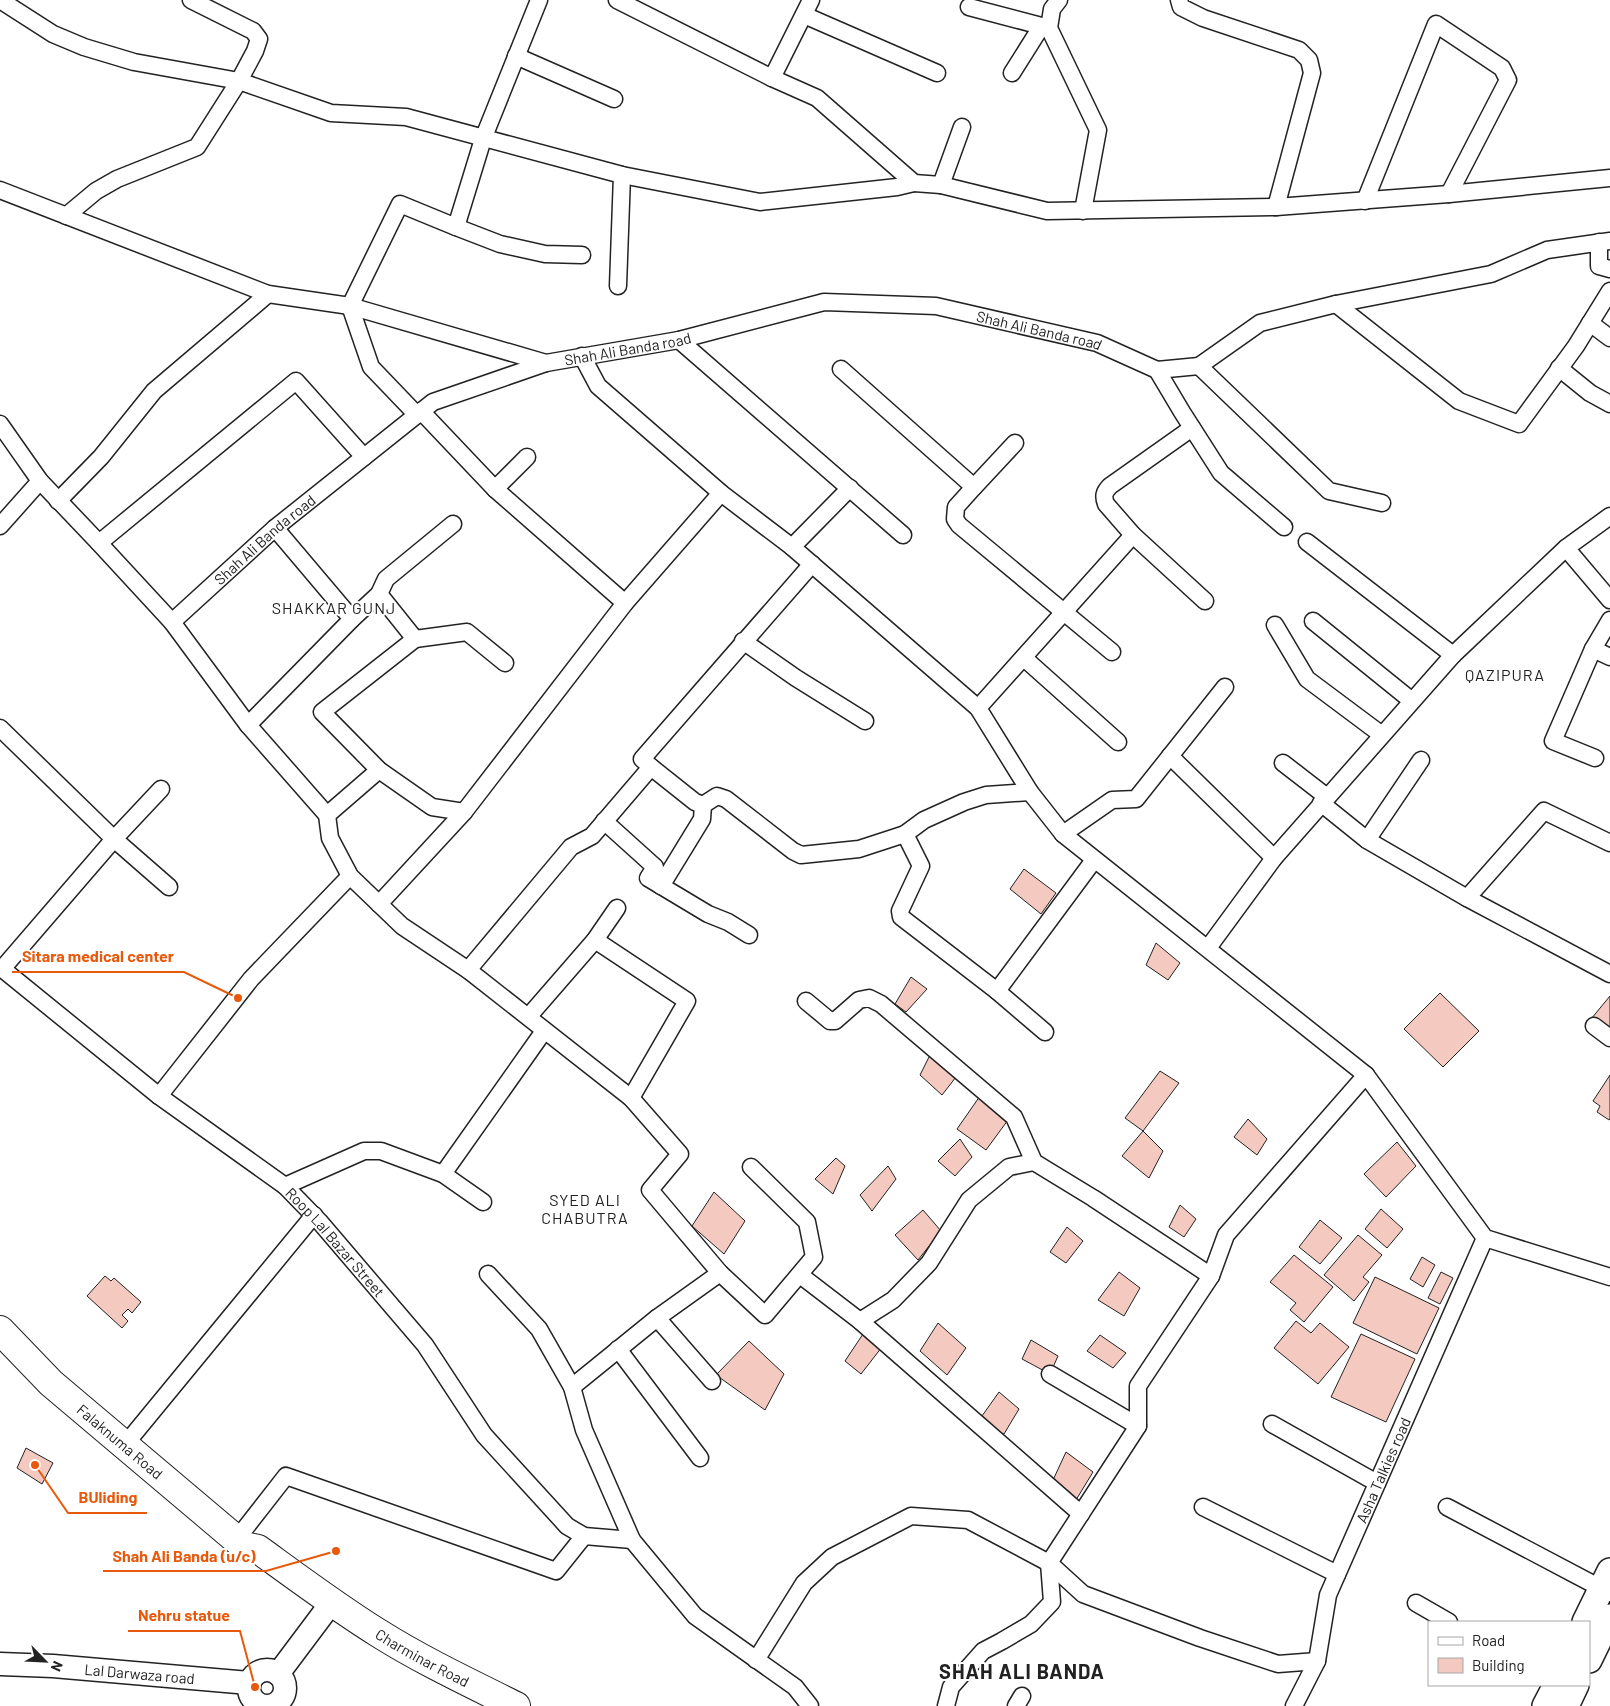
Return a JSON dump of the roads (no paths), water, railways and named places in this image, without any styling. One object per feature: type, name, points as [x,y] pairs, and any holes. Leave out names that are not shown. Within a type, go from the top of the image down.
[{"type":"highway","name":"Falaknuma Road","points":[[0,1330],[51,1383],[240,1543],[248,1560],[327,1610]]},
{"type":"highway","name":"Charminar Road","points":[[327,1610],[359,1643],[475,1706]]},
{"type":"highway","name":"Charminar Road","points":[[327,1610],[516,1706]]},
{"type":"main road","points":[[1586,1621],[1607,1584]]},
{"type":"main road","points":[[278,1674],[327,1610]]},
{"type":"main road","points":[[1590,1658],[1610,1617]]},
{"type":"main road","name":"Lal Darwaza road","points":[[0,1664],[62,1667],[249,1684]]},
{"type":"main road","points":[[267,1669],[278,1674],[284,1683],[283,1695],[276,1703],[265,1706],[254,1701],[248,1690],[249,1684],[256,1673],[267,1669]]},
{"type":"main road","points":[[1545,1706],[1563,1690]]},
{"type":"street","points":[[0,0],[53,34],[84,47],[134,62],[239,81],[331,113],[406,116],[483,139],[622,176],[760,202],[897,187],[914,183],[941,185],[1047,211],[1276,207],[1449,194],[1610,178]]},
{"type":"street","points":[[66,216],[96,191],[117,179],[197,147],[239,81],[256,50],[259,39],[253,31],[191,0]]},
{"type":"street","points":[[456,226],[483,139],[539,0]]},
{"type":"street","points":[[617,0],[772,78],[817,98],[914,183]]},
{"type":"street","points":[[772,78],[811,0]]},
{"type":"street","points":[[1012,74],[1045,28],[1052,9],[1059,0]]},
{"type":"street","points":[[1179,0],[1181,6],[1203,18],[1299,50],[1309,60],[1312,73],[1276,207]]},
{"type":"street","points":[[969,7],[1045,28],[1098,130],[1083,211]]},
{"type":"street","points":[[804,15],[936,73]]},
{"type":"street","points":[[1365,201],[1436,24],[1502,68],[1508,80],[1449,194]]},
{"type":"street","points":[[516,56],[614,98]]},
{"type":"street","points":[[941,185],[962,127]]},
{"type":"street","points":[[618,286],[622,176]]},
{"type":"street","points":[[0,190],[268,294],[350,306],[546,363]]},
{"type":"street","points":[[582,254],[545,254],[500,244],[400,204],[350,306],[371,367],[495,489],[625,603]]},
{"type":"street","points":[[1284,527],[1221,473],[1157,370],[1199,366],[1260,323],[1336,304],[1491,274],[1547,250],[1604,242],[1599,266],[1610,269]]},
{"type":"street","points":[[1336,304],[1458,401],[1519,424],[1590,323],[1610,291]]},
{"type":"street","points":[[58,501],[101,457],[154,391],[268,294]]},
{"type":"street","name":"Shah Ali Banda road","points":[[172,622],[275,528],[433,402],[546,363],[679,340],[824,302],[936,306],[1096,342],[1157,370]]},
{"type":"street","points":[[1590,323],[1610,338]]},
{"type":"street","points":[[679,340],[903,536]]},
{"type":"street","points":[[582,356],[598,386],[721,493],[792,547],[978,708],[1030,792],[1063,834],[1366,1075],[1484,1238],[1610,1277]]},
{"type":"street","points":[[1199,366],[1329,491],[1382,503]]},
{"type":"street","points":[[1559,368],[1590,393],[1610,404]]},
{"type":"street","points":[[841,369],[974,487]]},
{"type":"street","points":[[99,543],[296,381],[364,457]]},
{"type":"street","points":[[0,424],[40,481],[172,622],[248,725],[327,816],[330,838],[350,876],[402,926],[432,948],[468,970],[631,1098],[680,1154],[650,1190],[720,1272],[765,1316],[814,1256],[807,1222],[751,1167]]},
{"type":"street","points":[[1192,428],[1106,490],[1104,494],[1106,504],[1134,535],[1205,601]]},
{"type":"street","points":[[1015,443],[956,507],[956,519],[968,532],[1112,652]]},
{"type":"street","points":[[495,489],[528,457]]},
{"type":"street","points":[[0,526],[40,481]]},
{"type":"street","points":[[792,547],[850,488]]},
{"type":"street","points":[[379,904],[464,812],[625,603],[721,493]]},
{"type":"street","points":[[1208,948],[1274,858],[1453,655],[1566,548],[1610,516]]},
{"type":"street","points":[[248,725],[352,619],[380,594],[386,579],[453,524]]},
{"type":"street","points":[[275,528],[352,619]]},
{"type":"street","points":[[978,708],[1134,535]]},
{"type":"street","points":[[1307,542],[1453,655]]},
{"type":"street","points":[[1566,548],[1610,600]]},
{"type":"street","points":[[702,805],[695,802],[642,759],[812,564]]},
{"type":"street","points":[[380,594],[415,639]]},
{"type":"street","points":[[1595,758],[1553,741],[1593,650],[1610,620]]},
{"type":"street","points":[[1313,622],[1412,701]]},
{"type":"street","points":[[1275,625],[1308,680],[1382,735]]},
{"type":"street","points":[[464,812],[432,807],[379,770],[322,712],[415,639],[467,632],[505,663]]},
{"type":"street","points":[[743,642],[865,721]]},
{"type":"street","points":[[1593,650],[1610,657]]},
{"type":"street","points":[[1024,658],[1118,742]]},
{"type":"street","points":[[1063,834],[1112,800],[1136,799],[1225,687]]},
{"type":"street","points":[[0,728],[114,839],[169,887]]},
{"type":"street","points":[[1170,756],[1274,858]]},
{"type":"street","points":[[1366,840],[1421,760]]},
{"type":"street","points":[[1283,763],[1366,840],[1467,898],[1610,974]]},
{"type":"street","points":[[468,970],[571,847],[592,836],[652,767]]},
{"type":"street","points":[[327,816],[379,770]]},
{"type":"street","points":[[1,968],[114,839],[161,789]]},
{"type":"street","points":[[702,805],[717,796],[726,799],[793,851],[809,856],[859,849],[905,834],[924,820],[964,802],[986,796],[1030,792]]},
{"type":"street","points":[[661,886],[702,819],[702,805]]},
{"type":"street","points":[[1467,898],[1544,811],[1610,843]]},
{"type":"street","points":[[604,821],[655,867],[648,878],[708,914],[728,922],[749,936]]},
{"type":"street","points":[[905,834],[921,866],[900,911],[900,916],[997,991],[1045,1032]]},
{"type":"street","points":[[997,991],[1094,860]]},
{"type":"street","points":[[159,1096],[251,978],[350,876]]},
{"type":"street","points":[[529,1016],[596,940],[617,908]]},
{"type":"street","points":[[596,940],[687,1001],[631,1098]]},
{"type":"street","name":"Roop Lal Bazar Street","points":[[1,968],[159,1096],[285,1186],[314,1215],[425,1345],[484,1436],[567,1526],[584,1536],[632,1540]]},
{"type":"street","points":[[806,1001],[830,1021],[835,1021],[859,1000],[869,998],[881,1004],[1014,1118],[1034,1162],[1093,1198],[1212,1276]]},
{"type":"street","points":[[1594,1026],[1610,1038]]},
{"type":"street","points":[[443,1174],[544,1031]]},
{"type":"street","points":[[946,1706],[951,1687],[983,1651],[1031,1624],[1052,1602],[1048,1563],[1138,1426],[1138,1386],[1212,1276],[1226,1236],[1366,1075]]},
{"type":"street","points":[[285,1186],[364,1151],[381,1152],[443,1174],[483,1202]]},
{"type":"street","points":[[860,1321],[893,1300],[929,1263],[969,1200],[1009,1167],[1034,1162]]},
{"type":"street","points":[[124,1446],[314,1215]]},
{"type":"street","name":"Asha Talkies road","points":[[1294,1706],[1317,1662],[1328,1595],[1484,1238]]},
{"type":"street","points":[[572,1387],[657,1318],[720,1272]]},
{"type":"street","points":[[488,1274],[540,1329],[572,1387],[584,1430],[632,1540],[695,1616],[795,1687],[810,1706]]},
{"type":"street","points":[[800,1275],[860,1321],[1081,1514]]},
{"type":"street","points":[[657,1318],[712,1381]]},
{"type":"street","points":[[618,1349],[700,1458]]},
{"type":"street","points":[[1050,1374],[1138,1426]]},
{"type":"street","points":[[1272,1424],[1377,1483]]},
{"type":"street","points":[[240,1543],[286,1476],[556,1571],[584,1536]]},
{"type":"street","points":[[1447,1507],[1607,1584]]},
{"type":"street","points":[[1203,1508],[1337,1574]]},
{"type":"street","points":[[756,1660],[804,1583],[832,1558],[911,1516],[968,1520],[1048,1563],[1083,1594],[1118,1608],[1278,1664],[1317,1662]]},
{"type":"street","points":[[1416,1603],[1447,1621]]},
{"type":"place","name":"Sitara medical center","points":[[238,998]]},
{"type":"place","name":"BUliding","points":[[35,1465]]},
{"type":"place","name":"Shah Ali Banda (u/c)","points":[[336,1551]]},
{"type":"place","name":"Nehru statue","points":[[255,1687]]},
{"type":"district","name":"SHAKKAR GUNJ","points":[[334,607]]},
{"type":"district","name":"QAZIPURA","points":[[1505,674]]},
{"type":"district","name":"SYED ALI CHABUTRA","points":[[585,1208]]},
{"type":"district","name":"SHAH ALI BANDA","points":[[1022,1671]]}]
